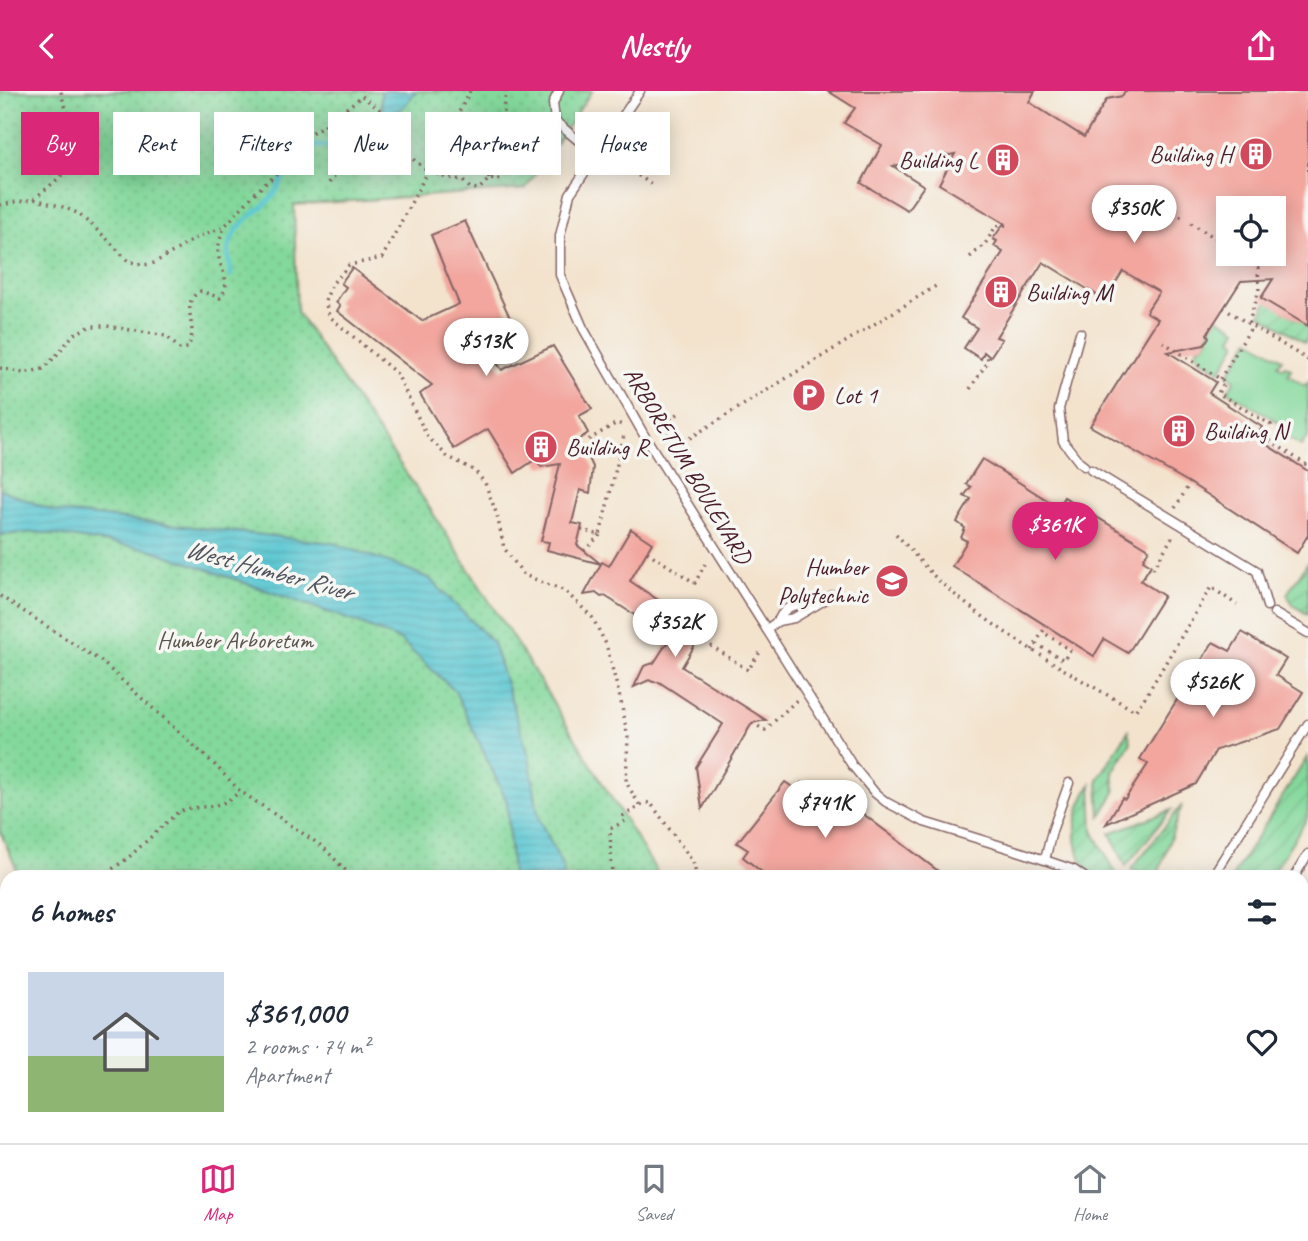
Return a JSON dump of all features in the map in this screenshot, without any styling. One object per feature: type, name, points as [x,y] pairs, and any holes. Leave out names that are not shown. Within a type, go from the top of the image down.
[{"type":"lane","points":[[559,91],[553,103],[555,121],[575,138]]},
{"type":"lane","name":"ARBORETUM BOULEVARD","points":[[626,112],[640,91]]},
{"type":"lane","name":"ARBORETUM BOULEVARD","points":[[583,175],[570,194],[560,236],[560,275],[583,328],[644,435],[852,765],[880,798],[924,822],[1045,860],[1066,870]]},
{"type":"lane","points":[[1080,333],[1059,409],[1063,442],[1087,468],[1257,571],[1270,610],[1308,633]]},
{"type":"lane","points":[[767,629],[778,621],[794,618],[833,595]]},
{"type":"lane","points":[[1216,870],[1308,724]]},
{"type":"lane","points":[[1045,860],[1069,783]]},
{"type":"lane","points":[[1298,870],[1308,855]]},
{"type":"path","points":[[34,199],[65,173],[74,160],[77,149],[78,136],[62,100],[61,91]]},
{"type":"path","points":[[459,112],[470,91]]},
{"type":"path","points":[[505,112],[504,98],[508,91]]},
{"type":"path","points":[[0,367],[23,373],[43,369],[74,334],[92,326],[166,336],[180,349],[188,348],[192,335],[189,303],[194,294],[201,291],[219,298],[225,292],[227,283],[218,247],[224,227],[274,176],[309,134],[325,125],[363,93],[382,112]]},
{"type":"path","points":[[411,157],[425,169]]},
{"type":"path","points":[[330,183],[335,175]]},
{"type":"path","points":[[426,175],[382,258],[349,265],[332,284],[325,301],[328,316],[397,374],[428,436],[447,456],[474,471],[485,483],[497,515],[504,548],[524,575],[565,591],[592,617],[606,644],[621,702],[628,738],[626,782],[640,806]]},
{"type":"path","points":[[440,175],[462,180],[470,188],[479,189],[489,179]]},
{"type":"path","points":[[488,175],[489,179]]},
{"type":"path","points":[[489,179],[501,179],[502,175]]},
{"type":"path","points":[[637,175],[651,184]]},
{"type":"path","points":[[0,205],[34,199],[63,207],[77,213],[128,261],[144,265],[154,263],[200,236],[224,227]]},
{"type":"path","points":[[1166,212],[1182,217]]},
{"type":"path","points":[[1191,223],[1216,239]]},
{"type":"path","points":[[970,257],[985,243],[996,226],[1007,225]]},
{"type":"path","points":[[1220,379],[1250,325],[1262,292],[1256,266]]},
{"type":"path","points":[[657,426],[680,444],[936,286]]},
{"type":"path","points":[[1223,308],[1308,360]]},
{"type":"path","points":[[1163,342],[1225,382],[1218,393],[1271,425],[1265,437],[1308,465]]},
{"type":"path","points":[[970,389],[988,361],[987,354]]},
{"type":"path","points":[[584,435],[587,440],[617,423],[644,435],[678,414]]},
{"type":"path","points":[[584,551],[600,535],[624,435]]},
{"type":"path","points":[[1180,498],[1190,483]]},
{"type":"path","points":[[1148,569],[1152,571],[1180,524]]},
{"type":"path","points":[[580,530],[600,535]]},
{"type":"path","points":[[896,534],[945,586],[987,620],[1135,711],[1212,587],[1237,605]]},
{"type":"path","points":[[646,552],[695,583],[705,564]]},
{"type":"path","points":[[0,596],[102,662],[240,791],[323,847],[345,870]]},
{"type":"path","points":[[1032,650],[1046,626]]},
{"type":"path","points":[[1036,644],[1064,660],[1070,650],[1043,632]]},
{"type":"path","points":[[699,638],[748,670],[760,652]]},
{"type":"path","points":[[752,723],[765,730],[800,698]]},
{"type":"path","points":[[111,870],[128,858],[179,811],[219,805],[230,801],[240,791]]},
{"type":"path","points":[[612,870],[610,829],[625,821],[623,816],[650,801],[694,862],[696,870]]},
{"type":"green space","name":"Humber Arboretum","points":[[0,91],[592,91],[575,112],[561,136],[561,112],[425,112],[425,175],[535,175],[525,189],[294,205],[297,312],[425,501],[527,660],[656,870],[17,870],[0,831]]},
{"type":"green space","points":[[1268,301],[1308,326],[1305,342],[1260,314]]},
{"type":"green space","points":[[1217,317],[1237,329],[1232,339],[1237,343],[1220,371],[1197,356],[1197,347],[1204,345],[1209,338],[1207,334]]},
{"type":"green space","points":[[1250,339],[1282,359],[1278,365],[1291,369],[1288,375],[1305,386],[1308,382],[1308,436],[1301,446],[1277,431],[1281,424],[1228,391],[1235,380],[1228,375]]},
{"type":"green space","points":[[1308,562],[1307,614],[1293,605],[1287,594]]},
{"type":"green space","points":[[1128,731],[1131,742],[1113,772],[1115,792],[1100,817],[1098,780]]},
{"type":"green space","points":[[1308,756],[1308,817],[1274,870],[1236,870]]},
{"type":"green space","points":[[1091,784],[1093,831],[1114,870],[1088,870],[1081,860],[1076,832],[1082,802]]},
{"type":"green space","points":[[1182,805],[1159,870],[1131,869]]},
{"type":"green space","points":[[1171,810],[1126,866],[1110,833]]},
{"type":"water","points":[[381,91],[416,91],[403,108],[394,112],[386,112],[381,104]]},
{"type":"water","name":"West Humber River","points":[[0,489],[53,511],[333,543],[429,578],[493,643],[529,756],[539,819],[563,870],[512,870],[507,802],[455,691],[400,640],[149,549],[37,532],[0,535]]},
{"type":"building","points":[[828,91],[1035,91],[1029,102],[1084,137],[1107,99],[1122,96],[1125,91],[1308,91],[1308,326],[1261,298],[1273,279],[1241,281],[1207,334],[1209,337],[1204,345],[1168,352],[1216,382],[1209,393],[1262,427],[1256,438],[1308,471],[1308,535],[1297,553],[1190,483],[1090,426],[1158,319],[1146,312],[1159,292],[1123,271],[1105,300],[1043,262],[996,337],[1002,339],[990,357],[984,352],[981,359],[964,348],[977,328],[961,318],[1003,252],[994,246],[997,241],[993,239],[1004,223],[939,184],[955,154],[893,166],[924,186],[907,210],[861,183],[882,145],[844,123],[855,108]]},
{"type":"building","points":[[465,221],[513,324],[482,342],[502,370],[553,346],[592,409],[579,416],[588,433],[578,440],[593,467],[590,493],[580,490],[572,523],[582,525],[577,545],[601,564],[547,550],[549,542],[541,541],[560,464],[541,467],[536,459],[515,473],[488,429],[454,449],[420,394],[432,385],[337,311],[340,306],[336,302],[346,287],[341,283],[352,268],[422,321],[459,304],[431,235]]},
{"type":"building","points":[[982,459],[1058,507],[1064,497],[1149,549],[1143,560],[1151,565],[1141,581],[1164,596],[1128,653],[1104,639],[1094,656],[952,566],[967,541],[961,538],[965,528],[957,522],[971,499],[964,496],[971,487],[966,484]]},
{"type":"building","points":[[631,529],[652,543],[630,581],[710,635],[699,638],[682,667],[766,720],[752,723],[702,809],[696,767],[723,724],[659,682],[649,680],[634,687],[644,666],[654,663],[670,638],[605,596],[601,597],[596,593],[584,595],[602,562],[609,566]]},
{"type":"building","points":[[1242,632],[1286,659],[1276,675],[1303,692],[1280,729],[1216,750],[1196,784],[1106,824],[1148,764],[1140,759],[1213,642],[1230,651]]},
{"type":"building","points":[[785,782],[797,790],[801,783],[818,795],[825,785],[937,870],[759,870],[743,857],[748,850],[737,843]]},
{"type":"waterway","points":[[231,275],[228,251],[234,235],[238,228],[273,196],[295,157],[310,147],[333,145],[356,137],[376,123],[387,111]]},
{"type":"place","name":"Building H","points":[[1256,154]]},
{"type":"place","name":"Building L","points":[[1003,160]]},
{"type":"place","name":"Building M","points":[[1001,292]]},
{"type":"place","name":"Lot 1","points":[[809,395]]},
{"type":"place","name":"Building N","points":[[1179,431]]},
{"type":"place","name":"Building R","points":[[541,447]]},
{"type":"place","name":"Humber Polytechnic","points":[[892,581]]}]
